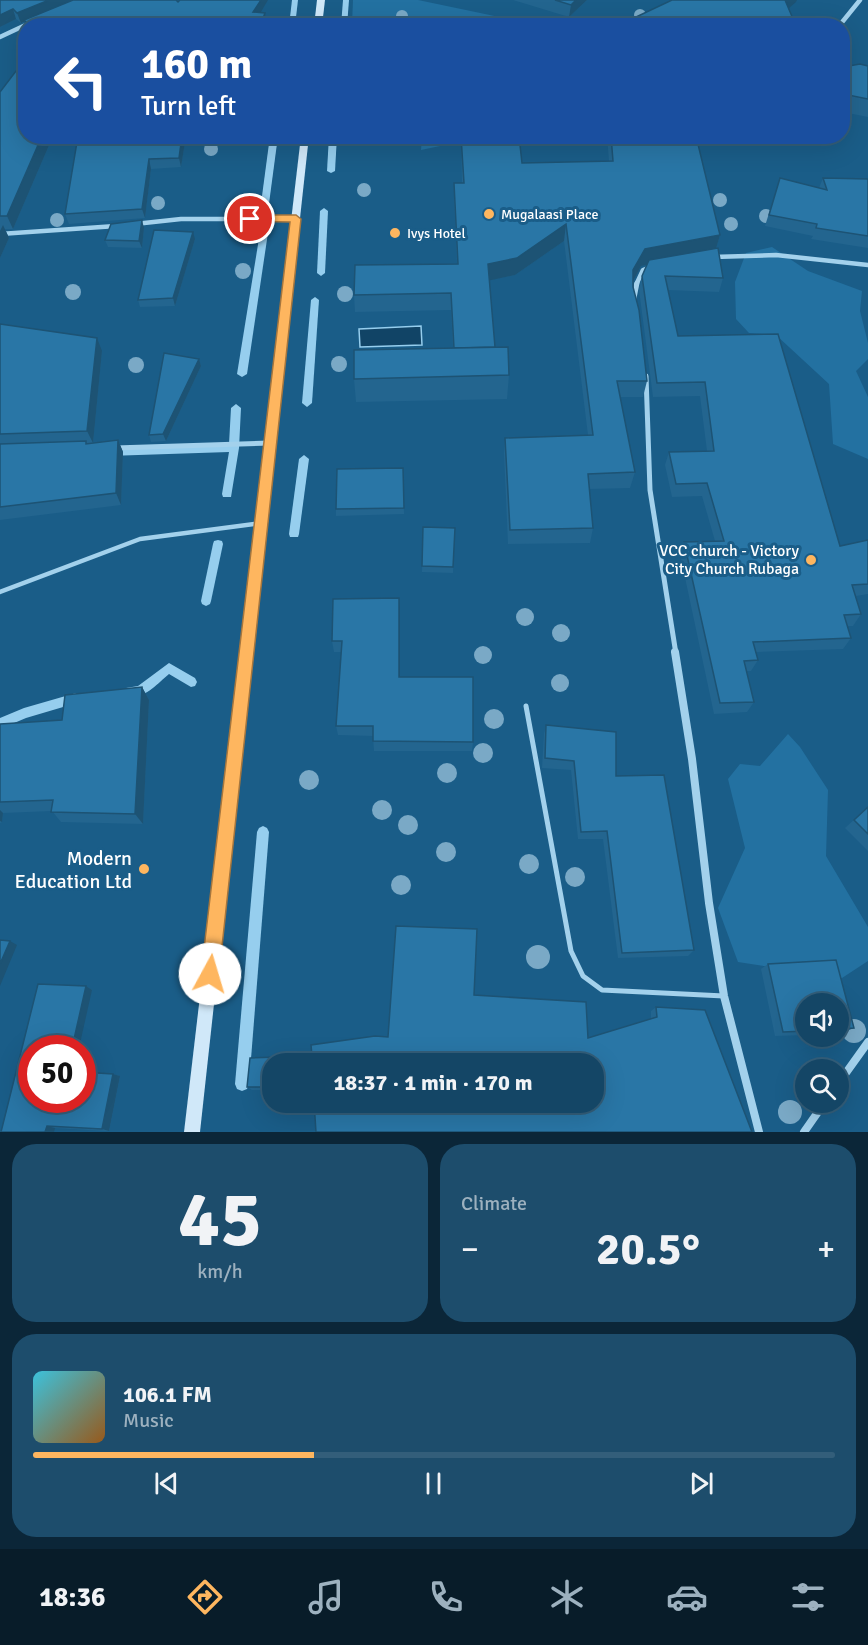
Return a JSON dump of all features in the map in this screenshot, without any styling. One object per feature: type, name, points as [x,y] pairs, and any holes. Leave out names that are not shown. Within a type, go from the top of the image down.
[{"type":"main road","points":[[319,18],[321,0]]},
{"type":"main road","points":[[192,1132],[304,144]]},
{"type":"street","points":[[845,18],[860,0]]},
{"type":"street","points":[[0,37],[18,29]]},
{"type":"street","points":[[0,234],[100,228],[181,219],[296,219]]},
{"type":"street","points":[[705,258],[776,255],[868,266]]},
{"type":"street","points":[[634,303],[634,289],[643,270],[660,264]]},
{"type":"street","points":[[645,370],[648,392],[650,490],[692,759],[706,882],[724,996],[759,1132]]},
{"type":"street","points":[[106,448],[270,443]]},
{"type":"street","points":[[849,1069],[868,1042]]},
{"type":"street","points":[[804,1132],[817,1113]]},
{"type":"lane","points":[[0,592],[140,539],[261,523]]},
{"type":"lane","points":[[526,706],[571,951],[583,976],[602,990],[724,996]]},
{"type":"shaded area","points":[[353,0],[418,0],[504,18],[352,18]]},
{"type":"shaded area","points":[[421,144],[450,144],[421,150]]},
{"type":"shaded area","points":[[772,247],[808,271],[862,291],[860,311],[868,343],[868,359],[856,371],[868,397],[868,459],[833,444],[829,384],[776,335],[749,333],[736,319],[735,282],[746,253]]},
{"type":"shaded area","points":[[421,326],[422,345],[360,347],[359,329]]},
{"type":"shaded area","points":[[788,734],[800,747],[828,790],[826,856],[868,927],[868,961],[842,978],[738,962],[718,908],[745,848],[728,779],[740,764],[760,766]]},
{"type":"building","points":[[0,0],[49,0],[17,13],[13,9],[0,15]]},
{"type":"building","points":[[73,0],[176,0],[178,2],[180,0],[261,0],[253,12],[265,13],[263,18],[29,18]]},
{"type":"building","points":[[555,0],[576,0],[571,5]]},
{"type":"building","points":[[672,0],[785,0],[793,18],[634,18]]},
{"type":"building","points":[[860,64],[868,66],[868,99],[850,95],[850,66]]},
{"type":"building","points":[[18,71],[18,144],[38,144],[7,216],[0,216],[0,92]]},
{"type":"building","points":[[77,144],[181,144],[179,158],[149,159],[142,209],[65,214]]},
{"type":"building","points":[[462,144],[520,144],[522,163],[613,161],[612,144],[698,144],[720,235],[645,249],[633,270],[633,287],[639,310],[647,381],[617,381],[635,472],[588,474],[593,528],[510,530],[505,438],[593,435],[566,224],[517,258],[488,264],[495,347],[454,348],[451,293],[354,295],[355,265],[458,264],[454,183],[464,183]]},
{"type":"building","points":[[780,178],[827,190],[823,178],[868,179],[868,236],[816,228],[817,224],[769,215]]},
{"type":"building","points":[[142,220],[139,241],[105,240],[111,224]]},
{"type":"building","points":[[154,230],[193,232],[173,298],[138,300]]},
{"type":"building","points":[[718,248],[723,278],[665,276],[678,336],[778,334],[840,546],[868,540],[868,584],[852,585],[861,614],[844,615],[851,638],[753,642],[758,660],[744,661],[754,702],[720,703],[684,542],[724,541],[707,483],[676,484],[669,452],[714,451],[705,382],[657,383],[642,276],[649,260]]},
{"type":"building","points":[[0,324],[97,338],[87,431],[0,434]]},
{"type":"building","points":[[508,347],[509,375],[354,379],[354,350]]},
{"type":"building","points":[[164,353],[199,359],[163,434],[149,435]]},
{"type":"building","points":[[118,440],[116,493],[0,507],[0,444],[86,441],[86,444]]},
{"type":"building","points":[[403,468],[404,508],[336,509],[337,469]]},
{"type":"building","points":[[423,527],[455,528],[453,567],[422,566]]},
{"type":"building","points":[[399,598],[399,677],[473,677],[473,742],[373,741],[373,726],[336,726],[342,641],[332,641],[333,599]]},
{"type":"building","points":[[142,687],[135,814],[51,812],[53,800],[0,802],[0,724],[62,720],[65,695]]},
{"type":"building","points":[[546,725],[616,732],[616,776],[664,775],[694,950],[622,953],[607,831],[581,832],[574,761],[545,758]]},
{"type":"building","points":[[868,807],[868,834],[854,820]]},
{"type":"building","points":[[396,926],[477,929],[474,995],[586,1002],[588,1038],[657,1017],[656,1007],[705,1010],[752,1132],[316,1132],[315,1113],[604,1113],[604,1053],[312,1053],[311,1045],[375,1036],[388,1037]]},
{"type":"building","points":[[0,940],[10,941],[0,964]]},
{"type":"building","points":[[836,960],[845,993],[795,993],[795,1031],[783,1032],[768,964]]},
{"type":"building","points":[[38,984],[86,986],[75,1035],[25,1035]]},
{"type":"building","points":[[849,1009],[854,1028],[849,1028]]},
{"type":"building","points":[[250,1058],[262,1058],[262,1087],[247,1087]]},
{"type":"building","points":[[18,1064],[18,1113],[96,1113],[96,1073],[113,1074],[102,1129],[47,1126],[45,1132],[1,1132]]},
{"type":"waterway","points":[[293,18],[295,0]]},
{"type":"waterway","points":[[345,18],[346,0]]},
{"type":"waterway","points":[[264,211],[273,144]]},
{"type":"waterway","points":[[331,171],[333,144]]},
{"type":"waterway","points":[[321,273],[324,211]]},
{"type":"waterway","points":[[242,374],[265,226]]},
{"type":"waterway","points":[[307,403],[315,300]]},
{"type":"waterway","points":[[234,448],[236,408]]},
{"type":"waterway","points":[[108,452],[234,448]]},
{"type":"waterway","points":[[227,494],[234,448]]},
{"type":"waterway","points":[[294,534],[304,459]]},
{"type":"waterway","points":[[206,601],[218,544]]},
{"type":"waterway","points":[[130,692],[140,691],[169,668],[191,682]]},
{"type":"waterway","points":[[0,724],[24,713],[76,698]]},
{"type":"waterway","points":[[242,1084],[263,832]]},
{"type":"place","name":"Mugalaasi Place","points":[[489,214]]},
{"type":"place","name":"Ivys Hotel","points":[[395,233]]},
{"type":"place","name":"VCC church - Victory City Church Rubaga","points":[[811,560]]},
{"type":"place","name":"Modern Education Ltd","points":[[144,869]]},
{"type":"route","points":[[210,974],[296,219],[250,219]]}]
